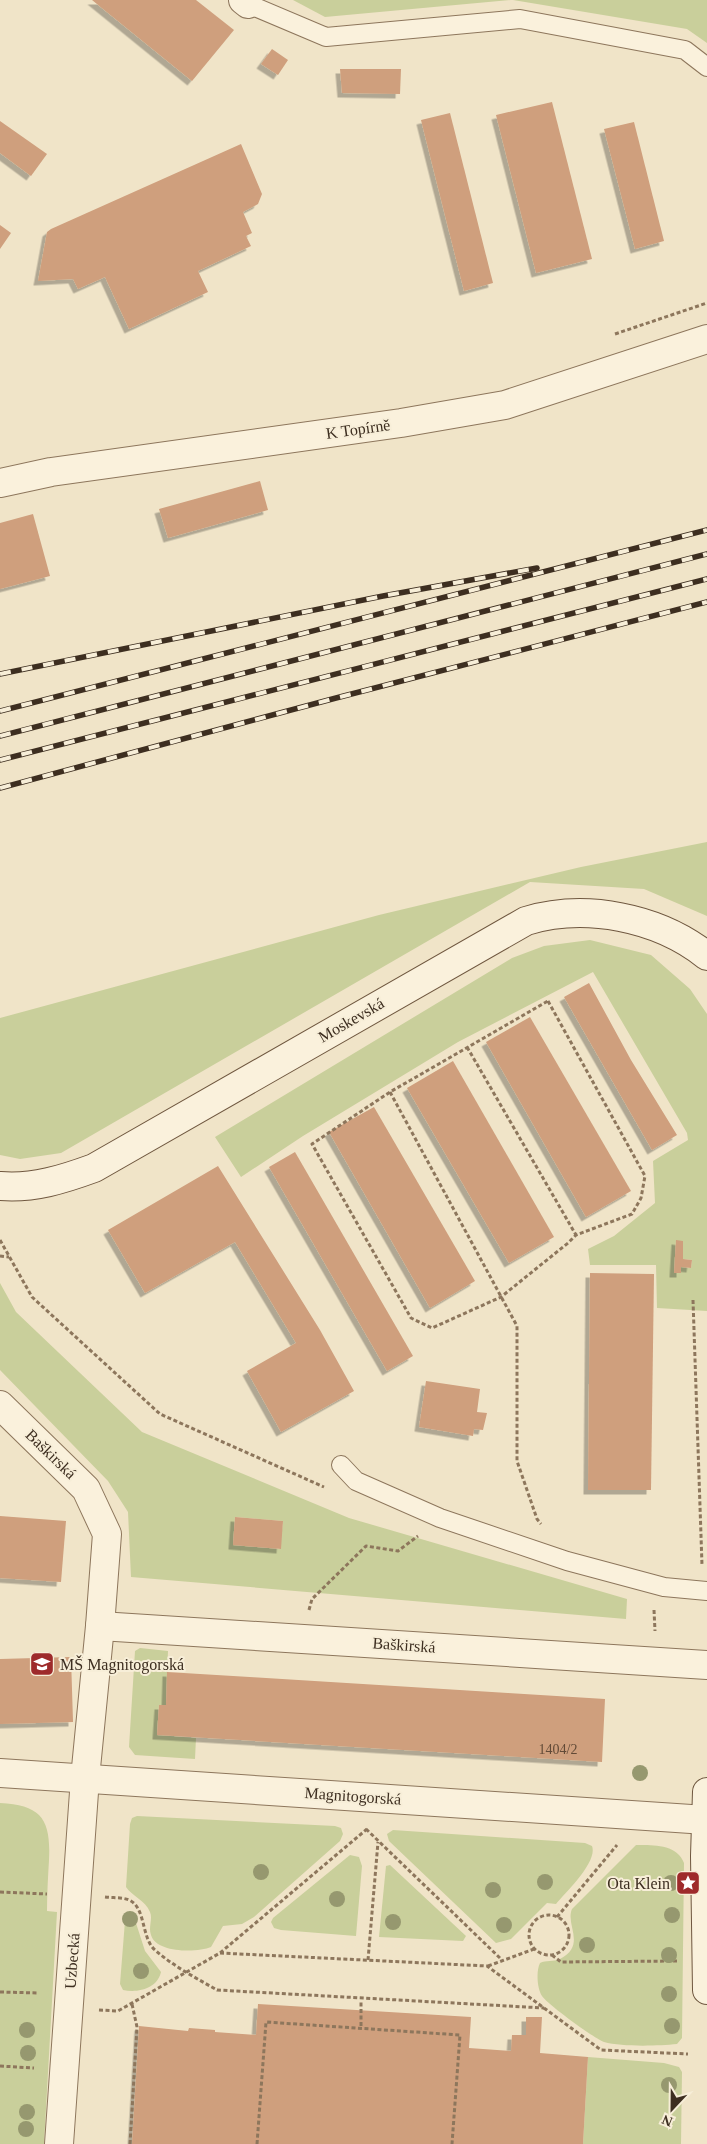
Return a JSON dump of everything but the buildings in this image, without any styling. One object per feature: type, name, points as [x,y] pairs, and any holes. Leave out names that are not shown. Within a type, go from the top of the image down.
[{"type":"street","name":"K Topírně","points":[[0,483],[51,472],[401,423],[505,405],[707,339]]},
{"type":"street","name":"Moskevská","points":[[0,1186],[43,1184],[94,1168],[526,921],[549,914],[604,914],[630,920],[659,930],[682,940],[707,956]]},
{"type":"street","name":"Baškirská","points":[[0,1405],[86,1488],[107,1534],[85,1778]]},
{"type":"street","name":"Baškirská","points":[[100,1626],[707,1665]]},
{"type":"street","name":"Magnitogorská","points":[[0,1774],[85,1778],[706,1820]]},
{"type":"street","name":"Uzbecká","points":[[59,2144],[85,1778]]},
{"type":"street","points":[[707,1792],[705,1961],[707,1990]]},
{"type":"lane","points":[[246,2],[326,37],[520,20],[685,50],[707,67]]},
{"type":"lane","points":[[341,1465],[356,1481],[440,1518],[567,1561],[653,1584],[705,1591]]},
{"type":"path","points":[[548,1001],[645,1176],[641,1198],[632,1214],[576,1235],[501,1297],[432,1328],[411,1318],[312,1144],[390,1092],[466,1047],[548,1001]]},
{"type":"path","points":[[466,1047],[576,1235]]},
{"type":"path","points":[[390,1092],[517,1326],[516,1462],[537,1518],[567,1561]]},
{"type":"path","points":[[0,1240],[32,1297],[160,1414],[332,1491]]},
{"type":"path","points":[[0,1256],[10,1257]]},
{"type":"path","points":[[693,1300],[705,1591]]},
{"type":"path","points":[[302,1639],[312,1599],[366,1546],[398,1551],[440,1518]]},
{"type":"path","points":[[653,1584],[656,1662]]},
{"type":"path","points":[[362,1825],[502,1960]]},
{"type":"path","points":[[0,1992],[69,2001],[118,2011],[220,1952],[367,1829]]},
{"type":"path","points":[[368,1960],[378,1841]]},
{"type":"path","points":[[557,1917],[620,1841]]},
{"type":"path","points":[[0,1892],[76,1895]]},
{"type":"path","points":[[120,1898],[134,1903],[139,1912],[146,1938],[153,1949],[186,1972],[217,1990],[361,2000],[544,2008]]},
{"type":"path","points":[[552,1955],[565,1949],[569,1935],[564,1921],[557,1917],[542,1916],[531,1926],[530,1941],[534,1949],[540,1953],[552,1955],[560,1962],[680,1961]]},
{"type":"path","points":[[220,1952],[487,1966],[534,1949]]},
{"type":"path","points":[[487,1966],[601,2050],[688,2054]]},
{"type":"path","points":[[361,2000],[361,2027]]},
{"type":"path","points":[[130,2144],[137,2027],[132,2004]]},
{"type":"path","points":[[257,2144],[266,2022],[460,2035],[452,2144]]},
{"type":"green space","points":[[293,0],[511,0],[325,17]]},
{"type":"green space","points":[[513,0],[707,0],[707,43],[687,29]]},
{"type":"green space","points":[[707,842],[707,916],[644,889],[530,882],[61,1153],[20,1159],[0,1155],[0,1018],[379,915],[581,867]]},
{"type":"green space","points":[[590,940],[651,955],[690,989],[707,1014],[707,1311],[657,1308],[656,1265],[590,1265],[588,1249],[614,1236],[655,1203],[653,1161],[688,1140],[687,1133],[593,972],[458,1042],[303,1136],[241,1177],[215,1137],[512,958],[544,946]],"holes":[[[676,1241],[683,1259],[692,1260],[691,1268],[681,1267],[681,1273],[674,1272]]]},
{"type":"green space","points":[[0,1283],[16,1312],[142,1432],[349,1518],[627,1599],[626,1619],[131,1577],[128,1512],[108,1481],[0,1370]],"holes":[[[235,1517],[283,1521],[280,1549],[233,1545]]]},
{"type":"green space","points":[[140,1648],[168,1651],[166,1705],[159,1705],[157,1735],[196,1738],[195,1759],[135,1755],[129,1747],[135,1651]]},
{"type":"green space","points":[[0,1803],[14,1804],[34,1811],[41,1817],[48,1834],[47,1911],[57,1912],[44,2144],[0,2144]]},
{"type":"green space","points":[[137,1816],[335,1826],[341,1828],[343,1834],[340,1841],[254,1917],[242,1924],[223,1926],[211,1947],[187,1951],[168,1948],[154,1941],[150,1932],[151,1917],[148,1908],[126,1887],[130,1824],[132,1818]]},
{"type":"green space","points":[[393,1830],[585,1843],[592,1846],[593,1853],[586,1868],[556,1904],[547,1903],[511,1939],[496,1943],[389,1841],[387,1834]]},
{"type":"green space","points":[[636,1845],[670,1849],[681,1857],[684,1863],[682,2038],[677,2044],[650,2046],[604,2042],[553,2006],[542,1996],[539,1989],[538,1975],[540,1963],[560,1959],[572,1948],[574,1935],[571,1922],[572,1909]]},
{"type":"green space","points":[[350,1855],[359,1857],[362,1866],[356,1936],[274,1928],[271,1922],[273,1918]]},
{"type":"green space","points":[[390,1865],[466,1936],[463,1941],[379,1937],[386,1866]]},
{"type":"green space","points":[[129,1912],[135,1920],[145,1951],[161,1972],[159,1978],[151,1986],[135,1991],[123,1990],[120,1984],[126,1913]]},
{"type":"green space","points":[[588,2057],[664,2063],[679,2067],[682,2072],[681,2144],[583,2144]]},
{"type":"railway","points":[[0,711],[707,530]]},
{"type":"railway","points":[[0,736],[707,554]]},
{"type":"railway","points":[[0,674],[383,596],[537,568]]},
{"type":"railway","points":[[0,760],[707,579]]},
{"type":"railway","points":[[0,788],[336,698],[707,602]]},
{"type":"place","name":"MŠ Magnitogorská","points":[[42,1664]]},
{"type":"place","name":"Ota Klein","points":[[688,1883]]}]
